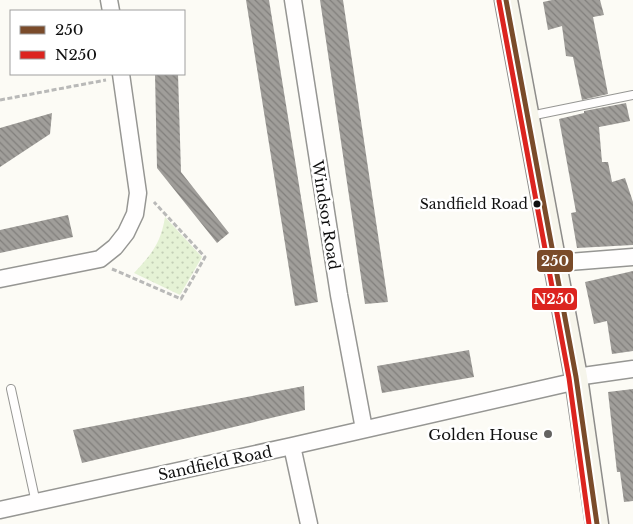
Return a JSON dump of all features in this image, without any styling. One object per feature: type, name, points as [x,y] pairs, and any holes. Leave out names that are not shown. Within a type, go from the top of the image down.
[{"type":"main road","points":[[506,0],[576,379],[596,524]]},
{"type":"street","name":"Windsor Road","points":[[293,0],[339,295],[364,429]]},
{"type":"street","points":[[0,279],[100,258],[115,247],[126,233],[135,214],[138,193],[121,75]]},
{"type":"street","points":[[556,263],[633,257]]},
{"type":"street","name":"Sandfield Road","points":[[0,510],[292,446],[576,379],[633,369]]},
{"type":"street","points":[[292,446],[309,524]]},
{"type":"lane","points":[[528,117],[633,95]]},
{"type":"lane","points":[[11,389],[36,503]]},
{"type":"path","points":[[0,100],[121,75]]},
{"type":"path","points":[[100,258],[111,268],[181,299],[205,257],[151,198],[138,193]]},
{"type":"green space","points":[[165,217],[202,257],[180,295],[134,273],[158,241]]},
{"type":"building","points":[[246,0],[269,0],[318,302],[295,306]]},
{"type":"building","points":[[320,0],[343,0],[388,302],[365,304]]},
{"type":"building","points":[[552,0],[600,0],[604,15],[593,17],[608,94],[582,100],[573,57],[566,56],[562,26],[548,30],[543,2]]},
{"type":"building","points":[[155,75],[178,75],[181,172],[229,233],[217,243],[157,168]]},
{"type":"building","points":[[626,103],[630,121],[599,127],[602,162],[608,162],[612,182],[625,178],[633,202],[633,245],[577,248],[571,213],[576,212],[559,119],[584,113],[584,111]]},
{"type":"building","points":[[52,113],[50,134],[0,167],[0,128]]},
{"type":"building","points":[[68,215],[73,237],[0,253],[0,230]]},
{"type":"building","points":[[633,271],[633,351],[612,354],[607,321],[594,324],[585,282]]},
{"type":"building","points":[[469,350],[474,377],[382,393],[377,366]]},
{"type":"building","points":[[304,386],[305,410],[82,463],[73,430]]},
{"type":"building","points":[[633,389],[633,501],[624,502],[620,472],[617,472],[608,392]]},
{"type":"transit line","name":"250","points":[[506,0],[576,377],[597,524]]},
{"type":"transit line","name":"N250","points":[[499,1],[569,378],[589,524]]},
{"type":"place","name":"Sandfield Road","points":[[537,204]]},
{"type":"place","name":"Golden House","points":[[548,434]]}]
